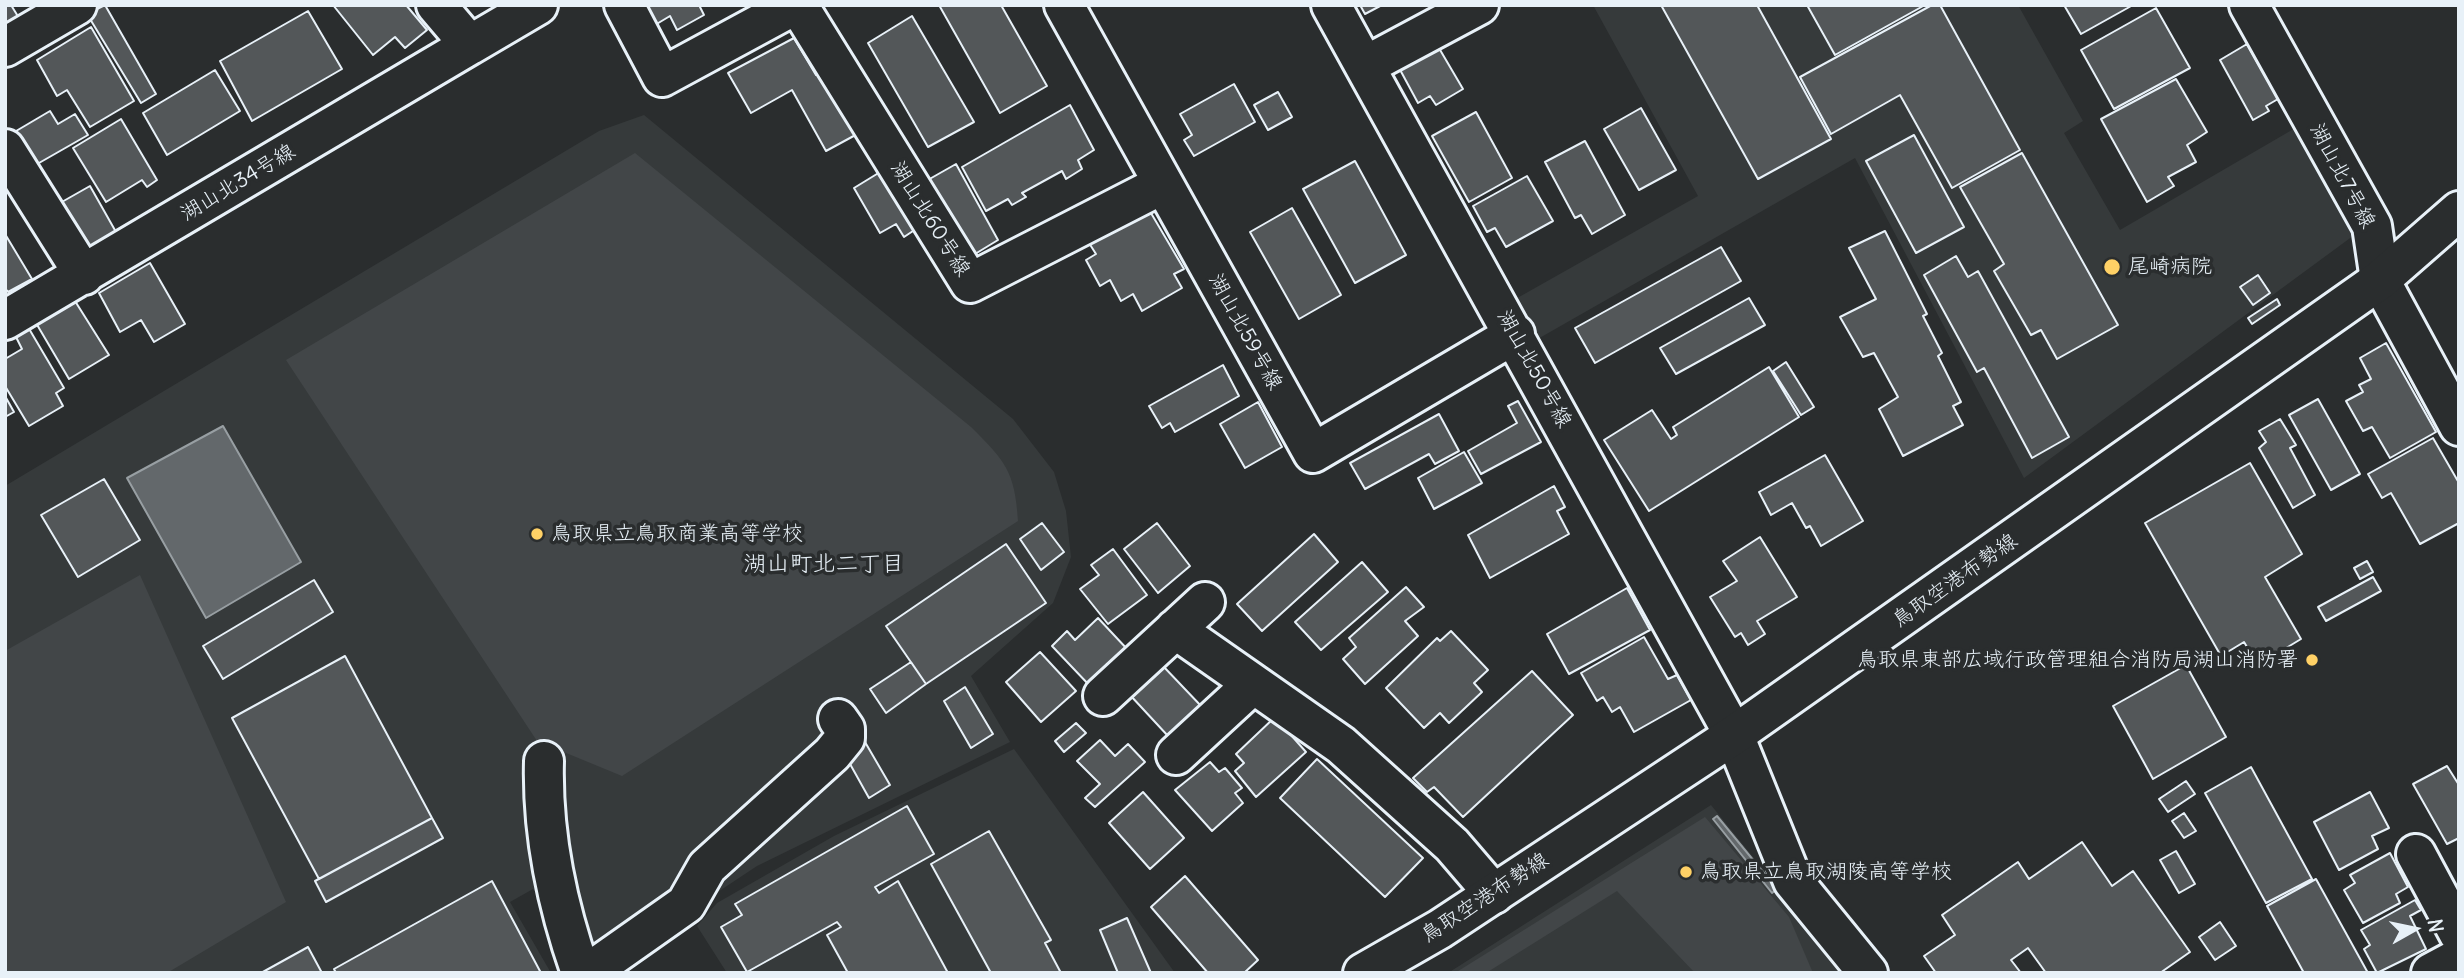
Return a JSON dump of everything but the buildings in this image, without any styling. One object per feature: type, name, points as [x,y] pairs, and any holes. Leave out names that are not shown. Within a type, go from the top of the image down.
[{"type":"street","points":[[5,47],[77,5]]},
{"type":"street","points":[[436,5],[470,45]]},
{"type":"street","name":"湖山北34号線","points":[[5,320],[538,5]]},
{"type":"street","points":[[624,5],[662,77],[796,5]]},
{"type":"street","name":"湖山北60号線","points":[[796,5],[970,283],[1163,184]]},
{"type":"street","name":"湖山北59号線","points":[[1064,5],[1313,453],[1515,334]]},
{"type":"street","name":"湖山北50号線","points":[[1331,5],[1734,734],[1793,881],[1868,973]]},
{"type":"street","points":[[1365,66],[1479,5]]},
{"type":"street","name":"湖山北7号線","points":[[2249,5],[2372,226],[2380,280],[2459,426]]},
{"type":"street","points":[[5,149],[84,275]]},
{"type":"street","name":"鳥取空港布勢線","points":[[1363,973],[1494,894],[1734,734],[2380,280],[2459,211]]},
{"type":"street","points":[[1103,696],[1205,601]]},
{"type":"street","points":[[1175,629],[1341,745],[1451,845],[1494,894]]},
{"type":"street","points":[[1176,755],[1254,684]]},
{"type":"street","points":[[587,973],[686,904],[707,867],[845,738],[845,730],[838,719]]},
{"type":"street","points":[[544,761],[545,831],[570,942],[581,973]]},
{"type":"street","points":[[2416,854],[2459,934]]},
{"type":"street","points":[[2431,973],[2459,958]]},
{"type":"shaded area","name":"尾崎病院","points":[[1593,5],[2018,5],[2083,121],[2064,133],[2120,230],[2297,127],[2357,233],[2024,478],[1855,158],[1536,340],[1512,301],[1698,196]]},
{"type":"shaded area","name":"鳥取県立鳥取商業高等学校","points":[[644,115],[1013,419],[1054,472],[1066,511],[1071,557],[1053,603],[971,676],[1010,742],[757,866],[596,973],[533,889],[510,902],[551,973],[5,973],[5,486],[599,131]]},
{"type":"shaded area","points":[[635,153],[971,427],[1000,458],[1011,478],[1018,521],[622,776],[537,741],[286,360]]},
{"type":"shaded area","points":[[223,426],[301,562],[206,618],[127,478]]},
{"type":"shaded area","points":[[140,575],[286,902],[167,973],[5,973],[5,651]]},
{"type":"shaded area","points":[[1014,749],[1175,973],[727,973],[697,926],[717,903],[834,836]]},
{"type":"shaded area","name":"鳥取県立鳥取湖陵高等学校","points":[[1711,805],[1847,973],[1448,973],[1503,938]]},
{"type":"shaded area","points":[[1717,816],[1777,889],[1772,893],[1713,819]]},
{"type":"shaded area","name":"鳥取県立鳥取湖陵高等学校","points":[[1705,817],[1789,917],[1813,973],[1695,973],[1617,891],[1486,973],[1455,973]]},
{"type":"place","name":"尾崎病院","points":[[2112,267]]},
{"type":"place","name":"鳥取県立鳥取商業高等学校","points":[[537,534]]},
{"type":"place","name":"鳥取県東部広域行政管理組合消防局湖山消防署","points":[[2312,660]]},
{"type":"place","name":"鳥取県立鳥取湖陵高等学校","points":[[1686,872]]},
{"type":"district","name":"湖山町北二丁目","points":[[824,564]]}]
